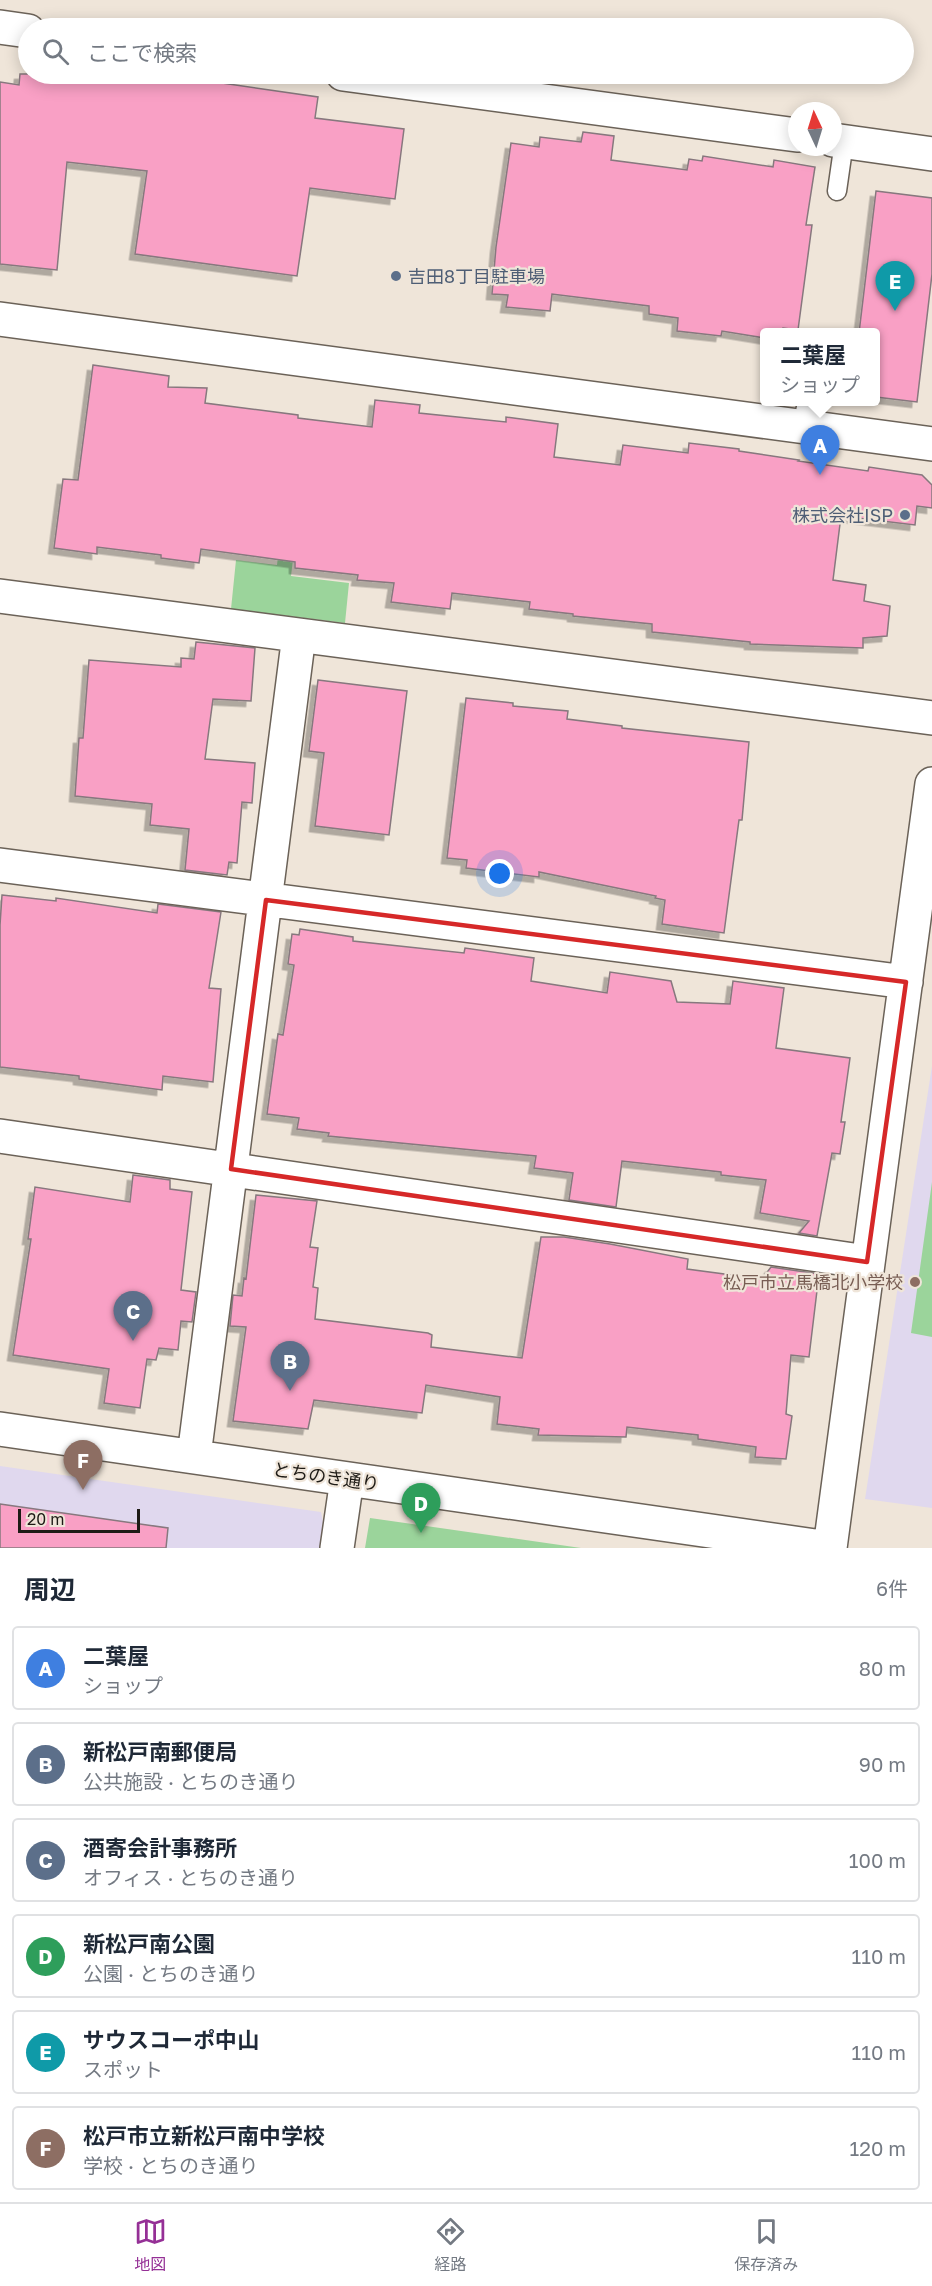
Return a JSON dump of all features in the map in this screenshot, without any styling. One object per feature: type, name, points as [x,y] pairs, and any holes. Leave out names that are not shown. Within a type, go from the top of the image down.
[{"type":"street","points":[[0,27],[18,30]]},
{"type":"street","points":[[417,84],[788,134]]},
{"type":"street","points":[[842,142],[932,154]]},
{"type":"street","points":[[0,319],[805,414],[932,444]]},
{"type":"street","points":[[0,596],[932,718]]},
{"type":"street","points":[[194,1456],[299,635]]},
{"type":"street","points":[[830,1548],[932,784]]},
{"type":"street","points":[[0,865],[906,982]]},
{"type":"street","points":[[0,1136],[867,1262]]},
{"type":"street","name":"とちのき通り","points":[[0,1429],[830,1548]]},
{"type":"street","points":[[337,1548],[347,1479]]},
{"type":"lane","points":[[837,191],[838,156]]},
{"type":"highlighted area","points":[[266,900],[906,982],[867,1262],[231,1169]]},
{"type":"shaded area","name":"松戸市立馬橋北小学校","points":[[932,1066],[932,1508],[865,1499]]},
{"type":"shaded area","points":[[0,1466],[321,1512],[323,1522],[320,1548],[0,1548]]},
{"type":"green space","points":[[284,505],[298,518],[291,576],[349,583],[345,623],[231,609],[236,560],[277,565]]},
{"type":"green space","points":[[932,1182],[932,1337],[911,1333]]},
{"type":"green space","points":[[370,1518],[581,1548],[365,1548]]},
{"type":"building","points":[[0,82],[19,85],[229,84],[318,97],[315,118],[404,129],[395,199],[310,188],[297,276],[135,254],[147,171],[67,162],[57,270],[0,264]]},
{"type":"building","points":[[583,132],[614,136],[611,160],[687,170],[689,159],[702,161],[703,156],[773,167],[774,160],[815,167],[806,225],[812,225],[798,328],[760,328],[760,337],[722,331],[721,336],[677,331],[678,318],[649,314],[649,306],[552,294],[550,311],[506,307],[508,295],[492,294],[496,247],[511,143],[539,147],[540,137],[581,142]]},
{"type":"building","points":[[876,191],[932,198],[932,274],[917,402],[880,397],[880,328],[860,328]]},
{"type":"building","points":[[93,365],[169,376],[168,387],[207,388],[205,403],[298,415],[298,418],[372,427],[375,400],[420,405],[419,413],[506,422],[506,417],[558,424],[554,457],[620,465],[623,445],[688,453],[689,443],[868,471],[869,467],[922,475],[932,485],[932,508],[917,506],[915,525],[841,516],[833,580],[866,585],[864,601],[890,606],[887,636],[863,638],[863,648],[750,644],[750,642],[652,632],[652,624],[573,616],[573,614],[529,609],[530,602],[452,593],[450,609],[391,602],[394,583],[357,580],[358,575],[295,568],[295,562],[201,549],[199,563],[161,558],[161,555],[97,547],[97,554],[54,548],[63,479],[78,480]]},
{"type":"building","points":[[196,642],[255,648],[251,701],[213,699],[205,759],[255,763],[252,803],[242,802],[237,863],[229,862],[227,875],[185,870],[189,829],[150,825],[152,804],[75,796],[79,738],[83,738],[89,660],[181,667],[181,658],[194,659]]},
{"type":"building","points":[[318,680],[407,691],[389,835],[315,826],[324,753],[309,751]]},
{"type":"building","points":[[466,698],[513,703],[513,706],[568,711],[567,719],[622,726],[622,728],[749,742],[742,820],[739,820],[724,933],[662,924],[665,900],[655,898],[656,896],[539,872],[539,877],[466,868],[467,860],[447,858]]},
{"type":"building","points":[[2,895],[56,901],[56,898],[157,913],[158,904],[221,912],[209,988],[221,989],[213,1082],[163,1076],[162,1090],[79,1079],[79,1076],[0,1067]]},
{"type":"building","points":[[300,929],[353,937],[353,941],[464,953],[465,948],[534,958],[531,981],[607,993],[610,972],[671,981],[677,1002],[730,1004],[733,981],[784,988],[776,1048],[850,1058],[841,1122],[845,1122],[840,1154],[832,1153],[817,1236],[799,1233],[809,1221],[760,1213],[766,1180],[721,1175],[721,1172],[622,1161],[616,1207],[569,1200],[573,1173],[534,1168],[536,1156],[328,1136],[329,1133],[297,1129],[299,1118],[267,1114],[278,1034],[283,1035],[294,965],[288,964],[292,934],[299,935]]},
{"type":"building","points":[[133,1175],[170,1180],[170,1189],[192,1192],[181,1290],[196,1292],[192,1322],[181,1321],[178,1350],[159,1348],[156,1360],[147,1359],[140,1408],[104,1403],[109,1369],[13,1355],[31,1239],[28,1239],[35,1187],[130,1202]]},
{"type":"building","points":[[256,1195],[317,1201],[310,1247],[318,1248],[313,1287],[318,1288],[315,1319],[428,1333],[432,1335],[431,1347],[522,1358],[541,1237],[564,1237],[610,1244],[688,1259],[687,1269],[762,1279],[771,1267],[819,1274],[809,1357],[791,1355],[786,1414],[792,1416],[786,1459],[755,1457],[756,1447],[698,1439],[698,1435],[627,1427],[626,1437],[538,1435],[539,1429],[497,1424],[500,1397],[426,1385],[422,1413],[314,1400],[308,1429],[233,1421],[246,1327],[230,1326],[233,1295],[242,1296],[244,1278],[246,1279]]},
{"type":"building","points":[[0,1504],[168,1528],[166,1548],[0,1548]]},
{"type":"place","name":"吉田8丁目駐車場","points":[[396,276]]},
{"type":"place","name":"サウスコーポ中山","points":[[895,311]]},
{"type":"place","name":"二葉屋","points":[[820,475]]},
{"type":"place","name":"株式会社ISP","points":[[905,515]]},
{"type":"place","name":"松戸市立馬橋北小学校","points":[[915,1282]]},
{"type":"place","name":"酒寄会計事務所","points":[[133,1341]]},
{"type":"place","name":"新松戸南郵便局","points":[[290,1391]]},
{"type":"place","name":"松戸市立新松戸南中学校","points":[[83,1490]]},
{"type":"place","name":"新松戸南公園","points":[[421,1533]]}]
